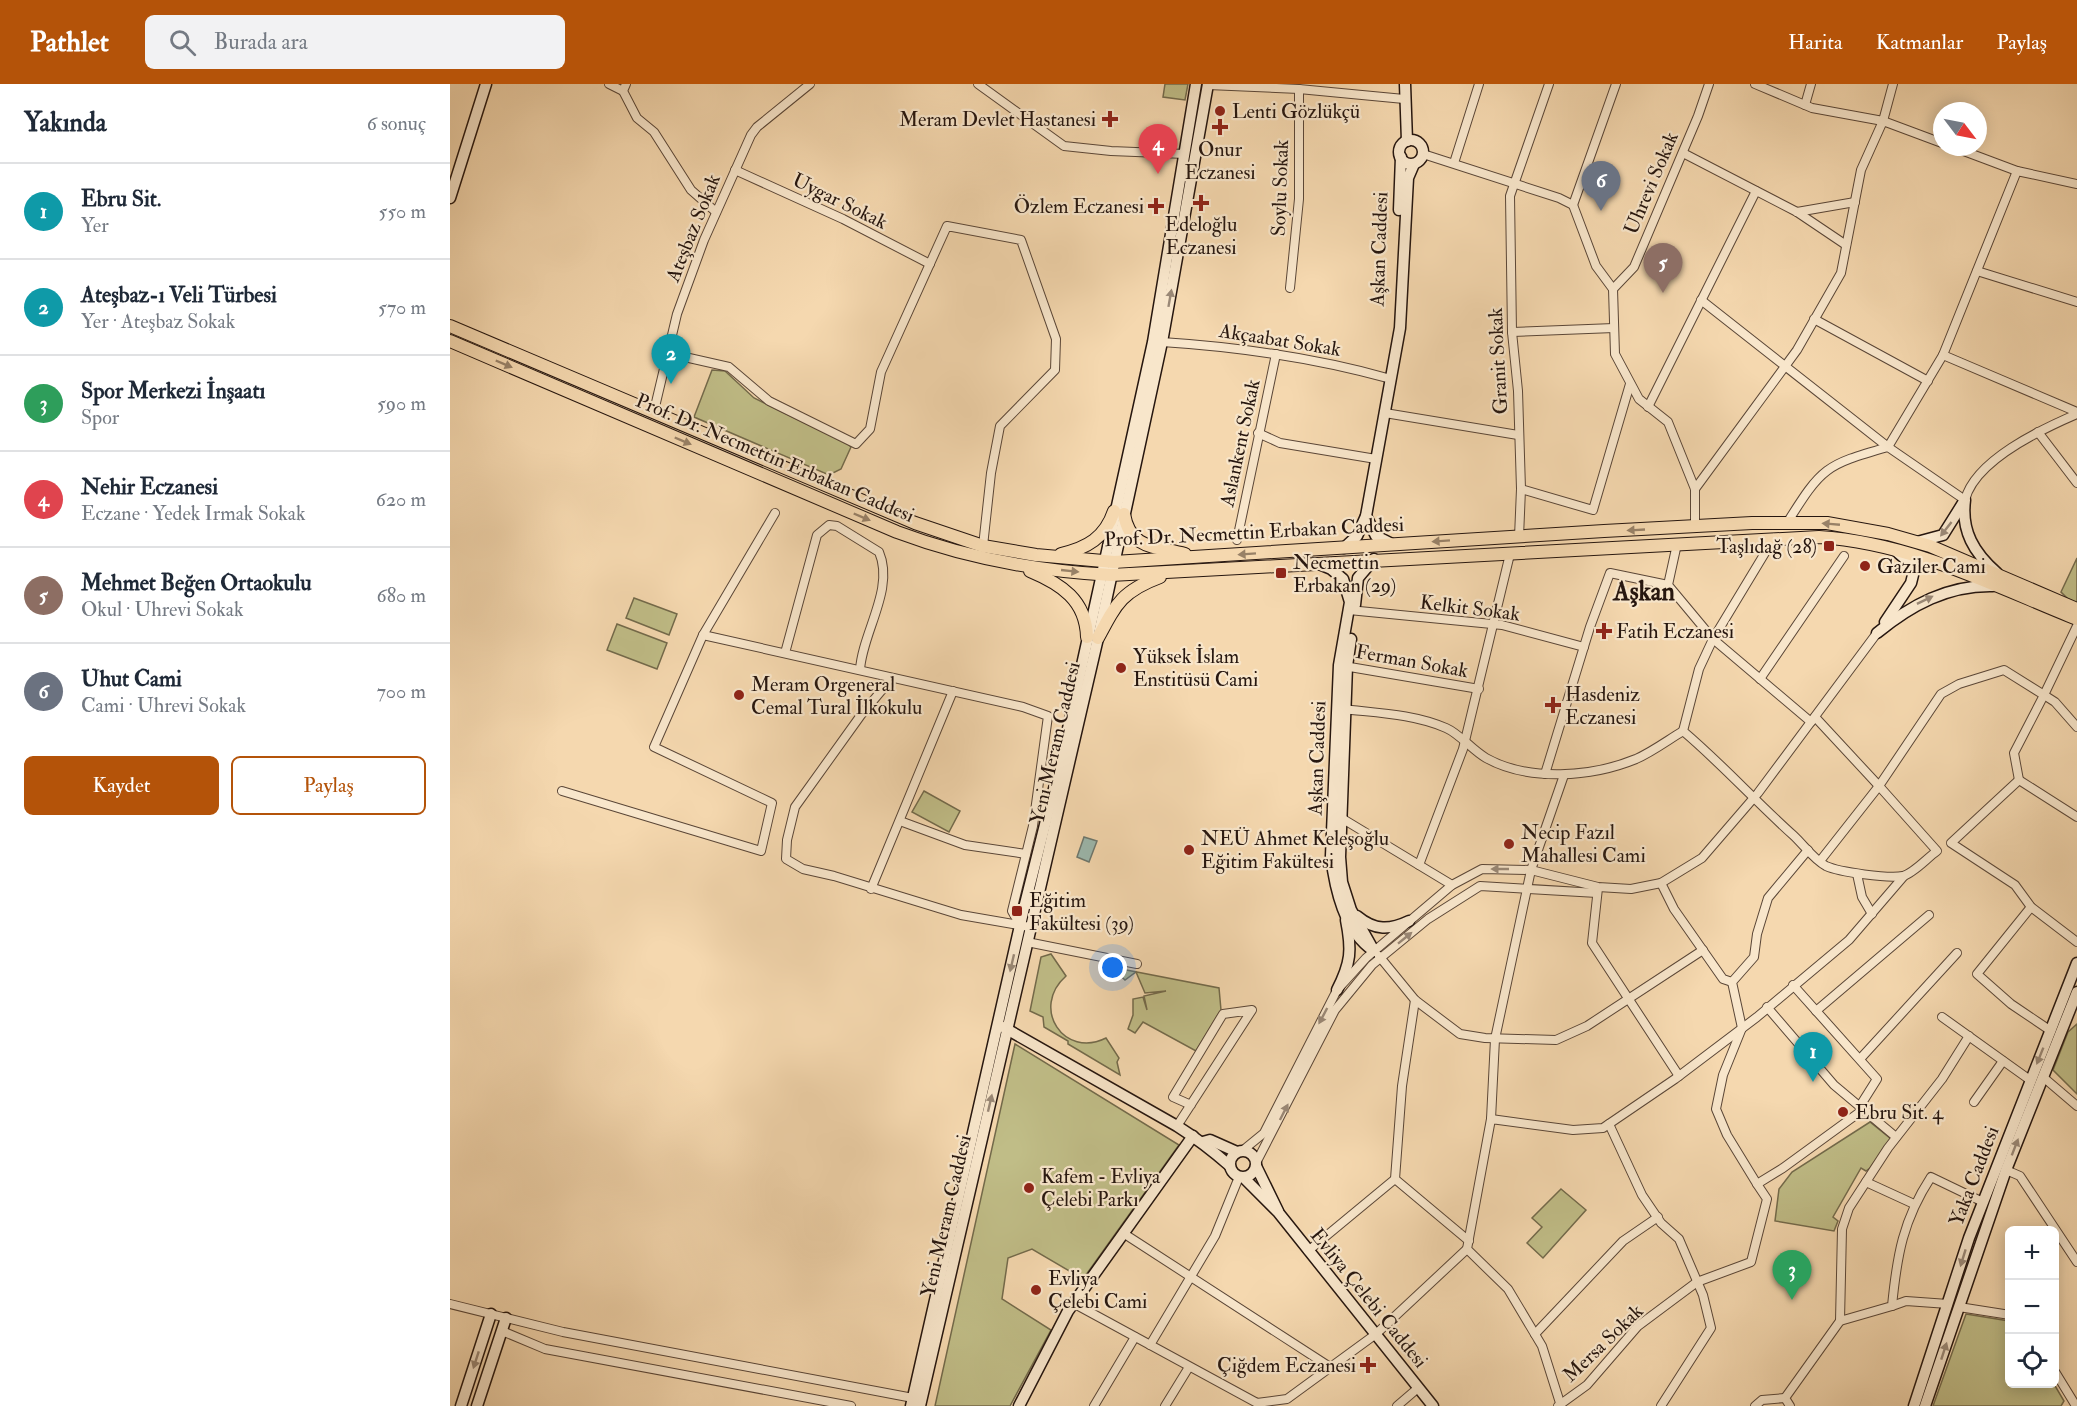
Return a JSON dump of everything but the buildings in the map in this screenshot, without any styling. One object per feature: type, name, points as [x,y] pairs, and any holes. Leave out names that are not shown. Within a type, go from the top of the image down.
[{"type":"main road","points":[[450,320],[465,333]]},
{"type":"main road","name":"Prof. Dr. Necmettin Erbakan Caddesi","points":[[450,326],[915,523],[983,546],[1109,562],[1695,526],[1787,523],[1827,523],[1887,540]]},
{"type":"main road","name":"Prof. Dr. Necmettin Erbakan Caddesi","points":[[450,343],[897,532],[945,549],[1015,565],[1106,575],[1774,538],[1887,540]]},
{"type":"main road","points":[[1051,556],[1082,549],[1095,541],[1119,512],[1129,533],[1141,543],[1195,557]]},
{"type":"main road","points":[[1887,540],[1917,542],[2077,619]]},
{"type":"main road","points":[[1887,540],[1942,562],[2077,609]]},
{"type":"main road","points":[[1015,565],[1055,582],[1067,590],[1082,611],[1092,638]]},
{"type":"main road","points":[[1092,638],[1123,596],[1137,585],[1172,571]]},
{"type":"street","points":[[450,198],[460,159],[486,84]]},
{"type":"street","points":[[609,84],[624,87],[637,118],[654,132],[691,190],[716,212]]},
{"type":"street","points":[[978,84],[1064,146],[1131,153],[1185,154]]},
{"type":"street","name":"Yeni Meram Caddesi","points":[[915,1403],[1109,562],[1153,342],[1196,84]]},
{"type":"street","points":[[1208,84],[1299,89],[1404,99]]},
{"type":"street","name":"Yeni Meram Caddesi","points":[[1119,512],[1162,342],[1208,84]]},
{"type":"street","points":[[1405,84],[1407,141],[1400,150],[1401,157],[1406,163],[1414,164],[1423,154]]},
{"type":"street","points":[[1454,164],[1479,84]]},
{"type":"street","name":"Granit Sokak","points":[[1519,537],[1521,489],[1518,391],[1512,332],[1509,218],[1514,183],[1549,84]]},
{"type":"street","points":[[1616,84],[1573,205],[1596,266],[1613,289],[1615,354],[1639,399],[1668,422],[1695,489],[1695,526]]},
{"type":"street","name":"Uhrevi Sokak","points":[[1613,289],[1634,267],[1683,153],[1709,84]]},
{"type":"street","points":[[1755,84],[1805,105],[1883,121],[1933,140]]},
{"type":"street","points":[[1805,105],[1810,84]]},
{"type":"street","points":[[1695,489],[1786,365],[1841,273],[1861,170],[1883,121],[1893,84]]},
{"type":"street","name":"Ateşbaz Sokak","points":[[654,411],[677,314],[716,212],[735,170],[757,127],[806,85]]},
{"type":"street","name":"Soylu Sokak","points":[[1290,288],[1299,199],[1299,89]]},
{"type":"street","points":[[1407,141],[1418,143],[1423,154],[1559,198],[1573,205]]},
{"type":"street","points":[[1683,153],[1797,212],[1846,245]]},
{"type":"street","points":[[1977,156],[2017,171],[2077,184]]},
{"type":"street","name":"Aşkan Caddesi","points":[[1396,342],[1394,329],[1401,157]]},
{"type":"street","points":[[450,176],[460,159]]},
{"type":"street","name":"Aşkan Caddesi","points":[[1366,516],[1400,328],[1408,178],[1414,164]]},
{"type":"street","name":"Uygar Sokak","points":[[735,170],[843,219],[930,264]]},
{"type":"street","points":[[1787,523],[1811,485],[1831,465],[1888,447],[1943,355],[2017,171]]},
{"type":"street","points":[[1648,407],[1756,191]]},
{"type":"street","points":[[1797,212],[1855,202]]},
{"type":"street","points":[[667,353],[729,367],[769,401],[856,444],[870,429],[882,372],[947,226],[1021,240],[1056,339],[1055,370],[1000,426],[991,473],[983,546]]},
{"type":"street","points":[[1977,271],[2077,302]]},
{"type":"street","points":[[1701,300],[1888,447],[1965,500]]},
{"type":"street","points":[[1814,319],[1928,381]]},
{"type":"street","points":[[1512,332],[1614,328]]},
{"type":"street","name":"Akçaabat Sokak","points":[[1162,342],[1241,347],[1347,367],[1391,379]]},
{"type":"street","name":"Aslankent Sokak","points":[[1237,540],[1276,354]]},
{"type":"street","points":[[1943,355],[2077,413]]},
{"type":"street","points":[[1521,489],[1593,510],[1630,384]]},
{"type":"street","points":[[1385,413],[1518,435]]},
{"type":"street","points":[[1917,542],[1943,535],[1974,482],[2000,456],[2038,432],[2077,413]]},
{"type":"street","points":[[2038,432],[2077,483]]},
{"type":"street","points":[[1258,433],[1280,443],[1376,459]]},
{"type":"street","points":[[1877,633],[1930,597],[1999,580],[1969,539],[1964,516],[1965,500]]},
{"type":"street","points":[[562,791],[761,851],[772,803],[654,747],[703,635],[775,513]]},
{"type":"street","points":[[1366,516],[1376,536],[1392,544]]},
{"type":"street","points":[[1344,548],[1357,536],[1366,516]]},
{"type":"street","points":[[785,654],[817,535],[829,525],[837,526],[879,552],[881,558],[882,583],[861,656],[860,670]]},
{"type":"street","points":[[1341,708],[1419,719],[1448,729],[1486,758],[1512,768],[1545,774],[1564,775],[1636,759],[1683,731],[1699,669],[1713,639],[1774,538]]},
{"type":"street","points":[[1347,911],[1350,953],[1348,968],[1264,1133],[1230,1160],[1232,1173],[1242,1177],[1252,1174],[1335,1010],[1377,954],[1428,919],[1480,886],[1527,889],[1631,889],[1661,883],[1702,858],[1753,799],[1908,588],[1913,574],[1908,560],[1887,540]]},
{"type":"street","points":[[1668,585],[1677,544]]},
{"type":"street","points":[[1419,866],[1465,743],[1495,625],[1510,554]]},
{"type":"street","points":[[1760,679],[1844,556]]},
{"type":"street","name":"Aşkan Caddesi","points":[[1374,560],[1358,578],[1343,666],[1337,816],[1342,882],[1347,911],[1371,941],[1377,954]]},
{"type":"street","name":"Aşkan Caddesi","points":[[1313,562],[1331,569],[1343,579],[1352,610]]},
{"type":"street","points":[[1545,774],[1584,646],[1610,573],[1668,585],[1713,639],[1760,679],[1813,719],[1879,786],[1936,851]]},
{"type":"street","name":"Kelkit Sokak","points":[[1352,610],[1495,625],[1584,646]]},
{"type":"street","points":[[2077,626],[2014,753],[2019,780],[2077,817]]},
{"type":"street","points":[[703,635],[1023,707],[1048,716],[1033,826],[1012,911],[1025,926]]},
{"type":"street","name":"Ferman Sokak","points":[[1343,666],[1479,689]]},
{"type":"street","points":[[1820,861],[1879,786],[1941,694],[1959,684],[2004,670],[2055,702],[2077,727]]},
{"type":"street","points":[[892,678],[861,715],[795,807],[787,840],[786,859],[803,869],[961,915],[1025,926]]},
{"type":"street","points":[[871,889],[953,691]]},
{"type":"street","points":[[1683,731],[1718,760],[1753,799],[1826,866],[1857,874],[1904,876]]},
{"type":"street","points":[[1073,1303],[1261,1404],[1287,1399],[1376,1334],[1468,1245],[1491,1119],[1495,1039],[1531,870],[1564,775]]},
{"type":"street","points":[[1491,1119],[1573,1130],[1603,1128],[1742,1029],[1850,940],[1904,876],[1936,851],[1951,843],[2019,780]]},
{"type":"street","points":[[1337,816],[1452,885]]},
{"type":"street","points":[[900,821],[941,838],[974,847],[1026,854]]},
{"type":"street","points":[[1951,843],[2015,885],[2031,908],[2077,942]]},
{"type":"street","points":[[1732,982],[1754,957],[1757,934],[1768,898],[1808,850]]},
{"type":"street","points":[[1337,990],[1409,921],[1452,885],[1482,869],[1531,870],[1598,890]]},
{"type":"street","points":[[1857,874],[1862,897],[1872,914]]},
{"type":"street","points":[[1661,883],[1674,909],[1723,979],[1732,982]]},
{"type":"street","points":[[1598,890],[1592,944],[1679,1076]]},
{"type":"street","points":[[2031,908],[1977,974],[2011,1004],[2051,1030]]},
{"type":"street","points":[[1347,911],[1379,928],[1394,928],[1409,921]]},
{"type":"street","points":[[1816,1011],[1929,915]]},
{"type":"street","name":"Yeni Meram Caddesi","points":[[1002,1026],[1027,942],[1025,926]]},
{"type":"street","points":[[1027,942],[1137,964]]},
{"type":"street","points":[[1377,954],[1415,1000],[1460,1034],[1495,1039],[1556,1040],[1587,1026],[1703,950]]},
{"type":"street","points":[[1860,1059],[1957,953]]},
{"type":"street","name":"Yaka Caddesi","points":[[1925,1406],[1983,1202],[2077,963]]},
{"type":"street","points":[[1732,982],[1742,1029],[1723,1075],[1716,1109],[1727,1135],[1757,1184],[1783,1168],[1862,1108],[1877,1079],[1793,985]]},
{"type":"street","name":"Yaka Caddesi","points":[[1914,1406],[2043,1077],[2073,1013],[2077,992]]},
{"type":"street","points":[[1308,1251],[1395,1179],[1402,1086],[1415,1000]]},
{"type":"street","points":[[1767,1008],[1834,1085],[1896,1137]]},
{"type":"street","points":[[1177,1126],[1191,1105],[1252,1010],[1223,1014],[1173,1097],[1191,1105]]},
{"type":"street","points":[[1942,1017],[2030,1080]]},
{"type":"street","points":[[1002,1026],[1177,1126],[1198,1139],[1207,1149],[1230,1166]]},
{"type":"street","points":[[1755,1406],[1762,1400],[1785,1398],[1840,1321],[1842,1229],[1849,1208],[1896,1137],[1942,1079],[1969,1036]]},
{"type":"street","points":[[1974,1102],[2003,1060]]},
{"type":"street","points":[[2043,1077],[2077,1106]]},
{"type":"street","points":[[1609,1124],[1642,1195],[1658,1217],[1679,1239],[1697,1282],[1711,1328],[1661,1406]]},
{"type":"street","points":[[1198,1139],[1210,1140],[1251,1155],[1256,1165]]},
{"type":"street","points":[[1019,1406],[1073,1303],[1123,1233],[1198,1139]]},
{"type":"street","name":"Evliya Çelebi Caddesi","points":[[1256,1165],[1278,1212]]},
{"type":"street","points":[[2006,1170],[2020,1176],[2077,1262]]},
{"type":"street","points":[[1150,1345],[1215,1236],[1242,1177]]},
{"type":"street","name":"Evliya Çelebi Caddesi","points":[[1242,1177],[1278,1212],[1433,1406]]},
{"type":"street","points":[[1892,1306],[1897,1258],[1914,1204],[1931,1177],[1983,1202]]},
{"type":"street","points":[[1395,1179],[1468,1245],[1508,1289],[1542,1346],[1560,1406]]},
{"type":"street","points":[[1866,1182],[1914,1204]]},
{"type":"street","name":"Mersa Sokak","points":[[1560,1406],[1587,1385],[1638,1326],[1697,1282],[1751,1262],[1767,1199],[1757,1184]]},
{"type":"street","points":[[1535,1334],[1623,1241],[1658,1217]]},
{"type":"street","points":[[1123,1233],[1330,1367]]},
{"type":"street","points":[[1840,1321],[1906,1301],[2005,1314]]},
{"type":"street","points":[[450,1304],[563,1332],[915,1403]]},
{"type":"street","points":[[461,1406],[491,1314]]},
{"type":"street","points":[[477,1406],[506,1318]]},
{"type":"street","points":[[502,1331],[545,1349],[851,1406]]},
{"type":"street","points":[[1095,1406],[1136,1337]]},
{"type":"street","points":[[1165,1406],[1189,1367]]},
{"type":"street","points":[[2059,1377],[2076,1406]]},
{"type":"street","points":[[1397,1406],[1418,1388]]},
{"type":"street","points":[[1785,1398],[1790,1406]]},
{"type":"shaded area","points":[[1165,84],[1188,84],[1185,100],[1163,97]]},
{"type":"shaded area","points":[[712,370],[725,371],[754,398],[848,444],[851,447],[841,469],[829,475],[694,417]]},
{"type":"shaded area","points":[[2077,558],[2077,603],[2068,599],[2061,592]]},
{"type":"shaded area","points":[[634,598],[677,614],[669,635],[626,618]]},
{"type":"shaded area","points":[[617,624],[667,643],[657,669],[607,650]]},
{"type":"shaded area","points":[[924,791],[960,811],[949,832],[912,812]]},
{"type":"shaded area","points":[[1051,954],[1066,976],[1056,989],[1051,1002],[1052,1015],[1057,1027],[1065,1036],[1077,1042],[1091,1043],[1106,1038],[1119,1058],[1117,1062],[1120,1075],[1044,1027],[1043,1017],[1030,1011],[1041,957]]},
{"type":"shaded area","points":[[1111,967],[1219,988],[1221,1010],[1196,1051],[1143,1022],[1135,1033],[1128,1029],[1133,1015],[1133,999],[1143,997],[1147,1010],[1144,996],[1166,991],[1145,993],[1136,972],[1125,980]]},
{"type":"shaded area","points":[[2077,1024],[2077,1094],[2053,1070],[2068,1032]]},
{"type":"shaded area","points":[[1015,1044],[1179,1145],[1083,1279],[1032,1249],[1008,1258],[1002,1299],[1051,1330],[1010,1406],[935,1406]]},
{"type":"shaded area","points":[[1870,1122],[1891,1139],[1870,1168],[1866,1171],[1861,1168],[1833,1217],[1838,1221],[1834,1231],[1775,1221],[1779,1189],[1792,1172]]},
{"type":"shaded area","points":[[1561,1189],[1586,1210],[1543,1258],[1527,1243],[1542,1227],[1532,1218]]},
{"type":"shaded area","points":[[1966,1314],[2005,1320],[2005,1388],[2056,1388],[2064,1401],[2061,1406],[1933,1406]]},
{"type":"water","points":[[1084,837],[1097,841],[1089,862],[1077,857]]},
{"type":"place","name":"Lenti Gözlükçü","points":[[1220,111]]},
{"type":"place","name":"Meram Devlet Hastanesi","points":[[1110,119]]},
{"type":"place","name":"Onur Eczanesi","points":[[1220,127]]},
{"type":"place","name":"Nehir Eczanesi","points":[[1158,174]]},
{"type":"place","name":"Edeloğlu Eczanesi","points":[[1201,203]]},
{"type":"place","name":"Özlem Eczanesi","points":[[1156,206]]},
{"type":"place","name":"Uhut Cami","points":[[1601,211]]},
{"type":"place","name":"Mehmet Beğen Ortaokulu","points":[[1663,293]]},
{"type":"place","name":"Ateşbaz-ı Veli Türbesi","points":[[671,384]]},
{"type":"place","name":"Taşlıdağ (28)","points":[[1829,546]]},
{"type":"place","name":"Gaziler Cami","points":[[1865,566]]},
{"type":"place","name":"Necmettin Erbakan (29)","points":[[1281,573]]},
{"type":"place","name":"Fatih Eczanesi","points":[[1604,631]]},
{"type":"place","name":"Yüksek İslam Enstitüsü Cami","points":[[1121,668]]},
{"type":"place","name":"Meram Orgeneral Cemal Tural İlkokulu","points":[[739,695]]},
{"type":"place","name":"Hasdeniz Eczanesi","points":[[1553,705]]},
{"type":"place","name":"Necip Fazıl Mahallesi Cami","points":[[1509,844]]},
{"type":"place","name":"NEÜ Ahmet Keleşoğlu Eğitim Fakültesi","points":[[1189,850]]},
{"type":"place","name":"Eğitim Fakültesi (39)","points":[[1017,911]]},
{"type":"place","name":"Ebru Sit.","points":[[1813,1082]]},
{"type":"place","name":"Ebru Sit. 4","points":[[1843,1112]]},
{"type":"place","name":"Kafem - Evliya Çelebi Parkı","points":[[1029,1188]]},
{"type":"place","name":"Evliya Çelebi Cami","points":[[1036,1290]]},
{"type":"place","name":"Spor Merkezi İnşaatı","points":[[1792,1300]]},
{"type":"place","name":"Çiğdem Eczanesi","points":[[1368,1365]]},
{"type":"district","name":"Aşkan","points":[[1644,592]]}]
